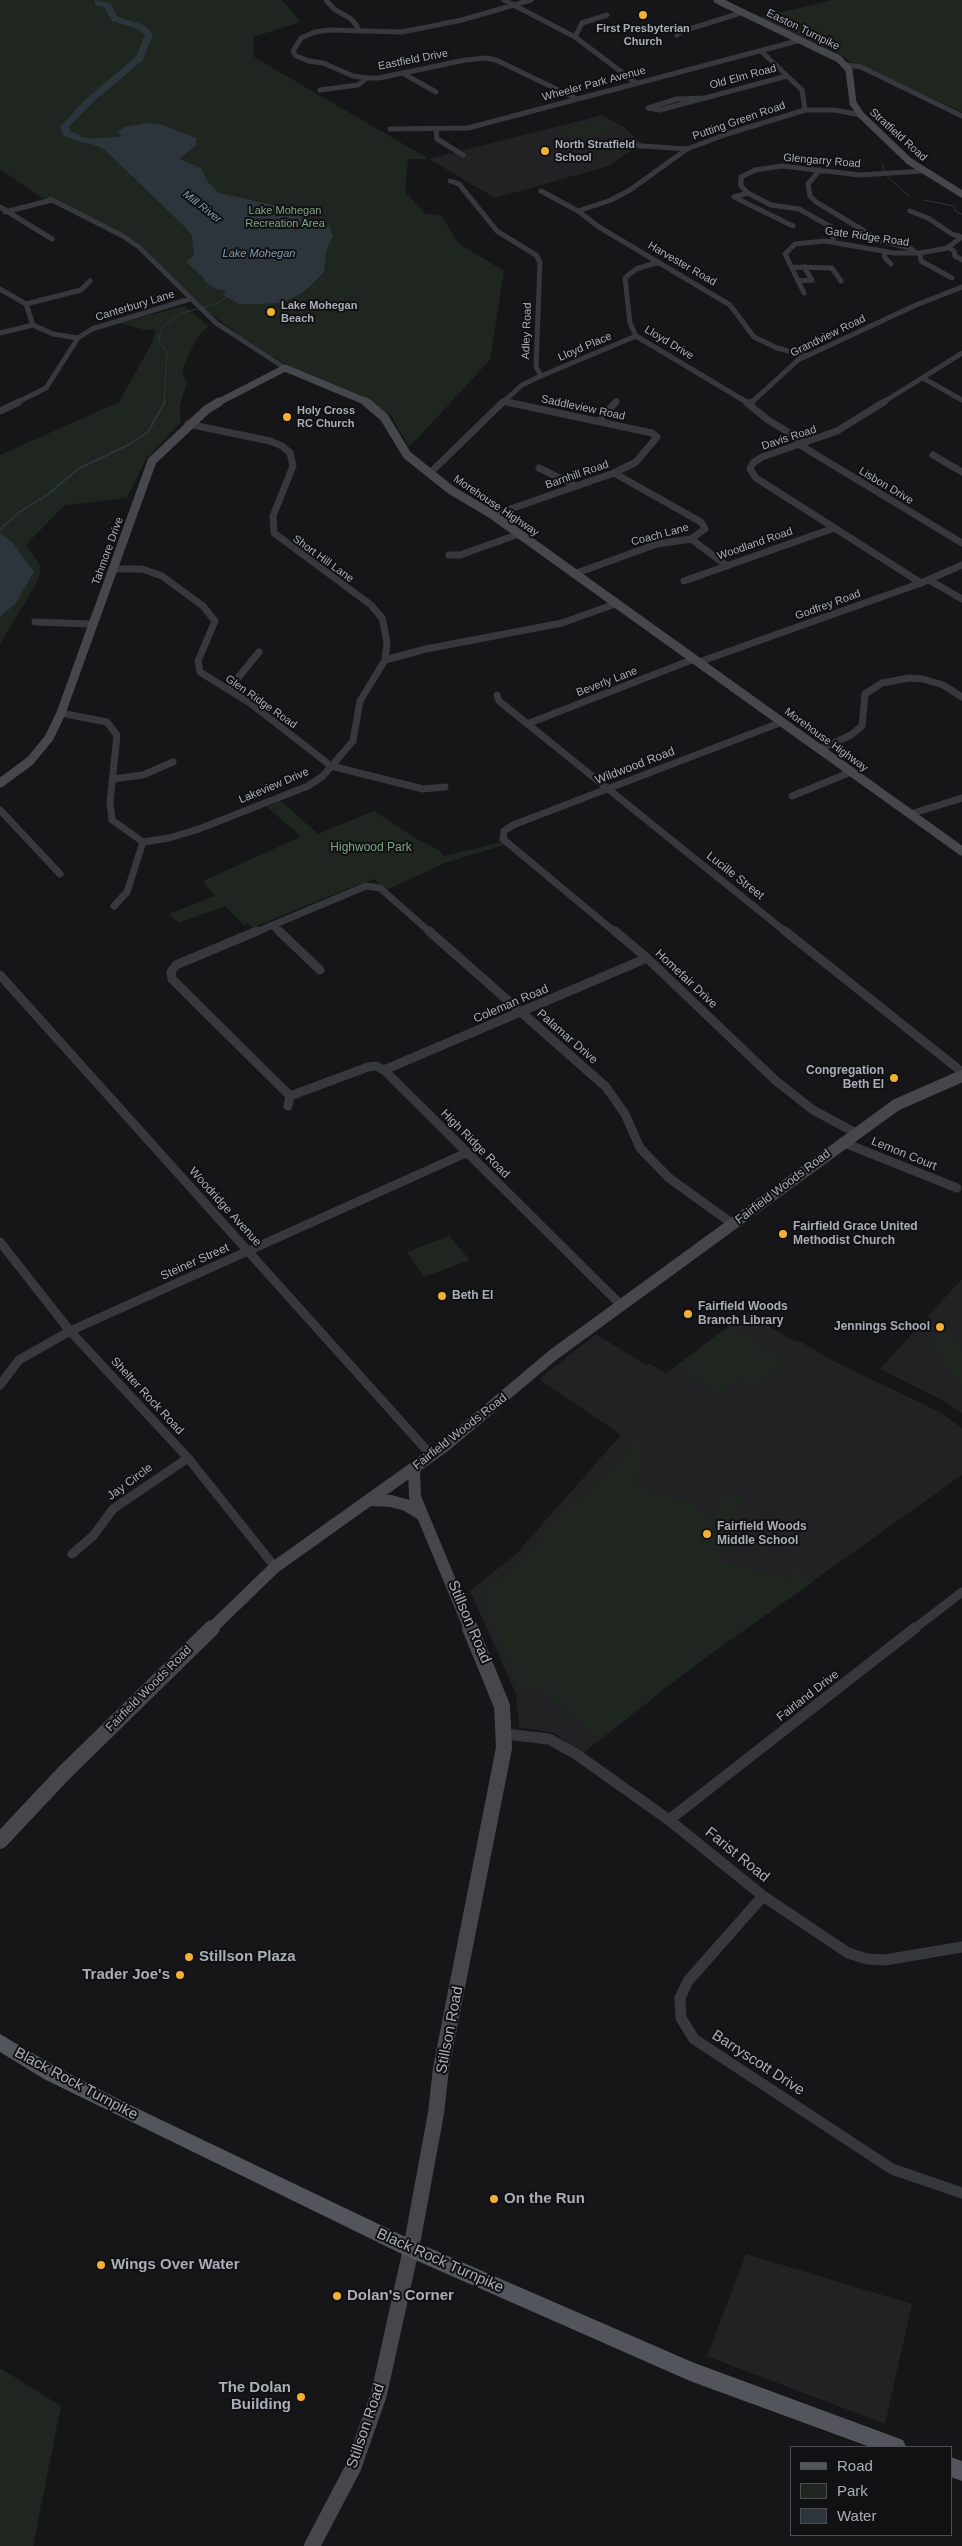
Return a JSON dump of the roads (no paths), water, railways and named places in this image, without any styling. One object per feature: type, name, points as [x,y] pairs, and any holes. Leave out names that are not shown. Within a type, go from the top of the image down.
[{"type":"main road","name":"Easton Turnpike","points":[[717,0],[827,52],[847,68]]},
{"type":"main road","name":"Stratfield Road","points":[[847,68],[853,103],[861,115],[898,151],[923,171],[962,194]]},
{"type":"main road","name":"Tahmore Drive","points":[[0,783],[30,761],[49,738],[61,713],[91,624],[114,569],[152,461],[188,424],[206,410],[237,391],[285,368]]},
{"type":"main road","name":"Morehouse Highway","points":[[285,368],[371,404],[384,416],[407,455],[451,490],[493,515],[962,851]]},
{"type":"main road","name":"Fairfield Woods Road","points":[[0,1841],[70,1767],[275,1567],[414,1468],[553,1355],[842,1142],[896,1105],[962,1074]]},
{"type":"main road","name":"Stillson Road","points":[[312,2546],[353,2468],[374,2412],[411,2249],[436,2113],[441,2068],[504,1748],[505,1734],[502,1706],[494,1682],[415,1497],[414,1468]]},
{"type":"main road","points":[[369,1500],[391,1501],[406,1505],[422,1515]]},
{"type":"main road","name":"Black Rock Turnpike","points":[[0,2042],[50,2073],[120,2109],[411,2249],[690,2371],[893,2446]]},
{"type":"street","points":[[326,0],[334,9],[351,19],[357,26],[357,31],[402,32],[515,6],[530,0]]},
{"type":"street","points":[[504,0],[575,37],[636,83]]},
{"type":"street","points":[[677,35],[683,31],[744,12]]},
{"type":"street","points":[[575,37],[576,30],[582,23],[607,15]]},
{"type":"street","name":"Eastfield Drive","points":[[357,31],[330,30],[315,32],[301,38],[293,51],[296,56],[308,61],[323,63],[353,76],[367,78],[404,74],[465,60],[486,58],[496,60],[577,99]]},
{"type":"street","name":"Wheeler Park Avenue","points":[[390,129],[436,130],[468,128],[801,40]]},
{"type":"street","points":[[486,58],[491,50]]},
{"type":"street","points":[[761,51],[802,90],[805,110]]},
{"type":"street","points":[[847,68],[867,71],[962,116]]},
{"type":"street","points":[[404,74],[436,92]]},
{"type":"street","name":"Old Elm Road","points":[[705,98],[671,101],[648,108],[660,110],[705,98],[787,76]]},
{"type":"street","points":[[320,90],[358,85],[367,78]]},
{"type":"street","name":"Putting Green Road","points":[[834,110],[853,103]]},
{"type":"street","name":"Putting Green Road","points":[[578,211],[611,200],[630,190],[687,149],[805,110],[834,110],[861,115]]},
{"type":"street","points":[[436,130],[437,138],[463,155]]},
{"type":"street","points":[[628,145],[687,149]]},
{"type":"street","name":"Glengarry Road","points":[[748,193],[740,186],[739,181],[746,174],[755,170],[782,166],[860,175],[923,171]]},
{"type":"street","points":[[820,170],[808,184],[810,196],[816,202],[881,241],[910,248],[918,253],[921,261],[952,278]]},
{"type":"street","name":"Adley Road","points":[[430,473],[522,385],[541,376],[536,367],[540,262],[536,255],[497,230],[459,184],[450,181]]},
{"type":"street","name":"Harvester Road","points":[[541,191],[578,211],[599,227],[730,305],[754,337],[777,348],[807,356]]},
{"type":"street","points":[[793,226],[734,197],[748,193],[772,205],[799,209],[831,227],[836,233],[832,241]]},
{"type":"street","name":"Morehouse Highway","points":[[6,212],[51,200],[123,236],[139,247],[216,323],[285,368]]},
{"type":"street","points":[[762,211],[772,205]]},
{"type":"street","points":[[0,207],[52,240]]},
{"type":"street","points":[[910,211],[928,218],[952,234],[962,237]]},
{"type":"street","points":[[0,214],[6,212]]},
{"type":"street","name":"Gate Ridge Road","points":[[804,292],[785,254],[792,246],[806,241],[832,241],[884,251],[918,253],[959,243],[962,237]]},
{"type":"street","points":[[948,247],[954,251],[955,256],[962,260]]},
{"type":"street","points":[[884,251],[885,258],[891,264]]},
{"type":"street","points":[[823,259],[826,264],[823,266]]},
{"type":"street","name":"Lloyd Drive","points":[[658,262],[636,269],[625,278],[630,323],[636,336],[750,404]]},
{"type":"street","points":[[792,267],[823,266],[836,271],[841,282]]},
{"type":"street","points":[[798,281],[812,280],[804,267]]},
{"type":"street","points":[[26,304],[81,290],[90,281]]},
{"type":"street","name":"Grandview Road","points":[[750,404],[792,364],[916,305],[962,287]]},
{"type":"street","points":[[0,289],[26,304],[33,325]]},
{"type":"street","name":"Canterbury Lane","points":[[78,338],[112,321],[190,299]]},
{"type":"street","points":[[0,334],[33,325],[53,334],[78,338],[53,380],[46,388],[0,411]]},
{"type":"street","name":"Lloyd Place","points":[[541,376],[636,336]]},
{"type":"street","name":"Davis Road","points":[[920,583],[756,478],[751,472],[751,466],[758,459],[837,431],[962,353]]},
{"type":"street","points":[[923,378],[962,400]]},
{"type":"street","name":"Saddleview Road","points":[[504,401],[652,433],[657,437]]},
{"type":"street","points":[[598,421],[617,402]]},
{"type":"street","points":[[750,404],[768,420],[803,444]]},
{"type":"street","name":"Short Hill Lane","points":[[188,424],[270,441],[282,446],[290,453],[293,466],[273,516],[274,533],[282,541],[370,605],[382,618],[387,642],[385,660]]},
{"type":"street","name":"Barnhill Road","points":[[493,515],[614,473],[636,462],[657,437]]},
{"type":"street","name":"Lisbon Drive","points":[[803,444],[962,543]]},
{"type":"street","points":[[933,454],[962,472]]},
{"type":"street","points":[[539,468],[576,486]]},
{"type":"street","name":"Coach Lane","points":[[574,574],[657,544],[691,539],[705,528],[701,522],[614,473]]},
{"type":"street","name":"Woodland Road","points":[[684,581],[834,528]]},
{"type":"street","points":[[449,555],[460,555],[519,534]]},
{"type":"street","points":[[691,539],[726,565]]},
{"type":"street","name":"Godfrey Road","points":[[697,660],[929,580],[962,565]]},
{"type":"street","name":"Glen Ridge Road","points":[[114,569],[142,569],[162,576],[212,614],[215,621],[214,628],[198,662],[200,672],[229,689],[331,766],[423,789],[445,786]]},
{"type":"street","points":[[929,580],[962,599]]},
{"type":"street","points":[[385,660],[426,649],[562,623],[615,604]]},
{"type":"street","points":[[35,622],[91,624]]},
{"type":"street","points":[[229,689],[259,652]]},
{"type":"street","name":"Lakeview Drive","points":[[143,842],[169,838],[198,829],[308,786],[323,776],[353,741],[360,701],[385,660]]},
{"type":"street","name":"Beverly Lane","points":[[527,724],[697,660]]},
{"type":"street","points":[[821,749],[851,735],[862,726],[865,694],[882,682],[902,678],[923,679],[943,685],[962,697]]},
{"type":"street","name":"Lucille Street","points":[[497,695],[499,701],[527,724],[962,1074]]},
{"type":"street","points":[[61,713],[107,722],[117,735],[110,802],[112,820],[143,842],[127,892],[114,906]]},
{"type":"street","name":"Wildwood Road","points":[[503,839],[504,832],[513,825],[782,722]]},
{"type":"street","points":[[113,780],[143,775],[173,762]]},
{"type":"street","points":[[792,796],[851,772]]},
{"type":"street","points":[[910,814],[962,798]]},
{"type":"street","points":[[0,810],[60,874]]},
{"type":"street","name":"Homefair Drive","points":[[503,839],[647,958],[775,1080],[813,1110],[856,1133]]},
{"type":"street","points":[[290,1096],[172,979],[171,972],[176,965],[366,886]]},
{"type":"street","name":"Palamar Drive","points":[[366,886],[380,888],[606,1087],[625,1114],[640,1148],[669,1178],[733,1224]]},
{"type":"street","points":[[273,926],[320,970]]},
{"type":"street","name":"Coleman Road","points":[[384,1070],[647,958]]},
{"type":"street","name":"Woodridge Avenue","points":[[0,975],[431,1455]]},
{"type":"street","points":[[290,1096],[368,1067],[376,1066],[384,1070]]},
{"type":"street","name":"High Ridge Road","points":[[384,1070],[621,1306]]},
{"type":"street","points":[[288,1106],[290,1096]]},
{"type":"street","name":"Lemon Court","points":[[842,1142],[957,1188]]},
{"type":"street","name":"Steiner Street","points":[[0,1385],[19,1360],[70,1331],[466,1153]]},
{"type":"street","name":"Shelter Rock Road","points":[[0,1242],[70,1331],[188,1458],[275,1567]]},
{"type":"street","name":"Jay Circle","points":[[72,1554],[93,1536],[113,1509],[150,1482],[188,1458]]},
{"type":"street","name":"Fairland Drive","points":[[669,1820],[962,1592]]},
{"type":"street","name":"Farist Road","points":[[505,1734],[549,1739],[576,1754],[669,1820],[763,1896],[848,1953],[867,1959],[885,1960],[962,1947]]},
{"type":"street","name":"Barryscott Drive","points":[[763,1896],[688,1981],[680,1998],[681,2018],[694,2039],[892,2169],[962,2193]]},
{"type":"water","name":"Lake Mohegan","points":[[148,123],[163,125],[196,138],[196,145],[179,159],[201,168],[207,181],[219,193],[269,204],[329,226],[333,236],[326,251],[324,272],[306,290],[293,298],[279,303],[239,304],[223,295],[226,291],[215,289],[204,281],[204,278],[186,262],[194,255],[192,236],[185,227],[105,150],[90,142],[95,138],[119,137],[121,135],[118,132],[124,127]]},
{"type":"water","points":[[0,533],[13,543],[34,572],[15,604],[0,617]]},
{"type":"waterway","name":"Mill River","points":[[99,0],[98,3],[107,5],[115,19],[141,27],[149,34],[140,58],[90,100],[64,127],[66,133],[80,139],[113,146]]},
{"type":"waterway","points":[[107,5],[114,0]]},
{"type":"waterway","points":[[882,164],[885,172]]},
{"type":"waterway","points":[[887,176],[909,196]]},
{"type":"waterway","points":[[924,200],[954,206],[956,212],[962,214]]},
{"type":"waterway","name":"Mill River","points":[[164,403],[167,352],[158,340],[163,326],[180,314],[218,303],[228,296]]},
{"type":"waterway","name":"Mill River","points":[[0,530],[18,513],[47,495],[78,469],[128,445],[148,432],[165,402]]},
{"type":"place","name":"First Presbyterian Church","points":[[643,15]]},
{"type":"place","name":"North Stratfield School","points":[[545,151]]},
{"type":"place","name":"Lake Mohegan Beach","points":[[271,312]]},
{"type":"place","name":"Holy Cross RC Church","points":[[287,417]]},
{"type":"place","name":"Congregation Beth El","points":[[894,1078]]},
{"type":"place","name":"Fairfield Grace United Methodist Church","points":[[783,1234]]},
{"type":"place","name":"Beth El","points":[[442,1296]]},
{"type":"place","name":"Fairfield Woods Branch Library","points":[[688,1314]]},
{"type":"place","name":"Jennings School","points":[[940,1327]]},
{"type":"place","name":"Fairfield Woods Middle School","points":[[707,1534]]},
{"type":"place","name":"Stillson Plaza","points":[[189,1957]]},
{"type":"place","name":"Trader Joe's","points":[[180,1975]]},
{"type":"place","name":"On the Run","points":[[494,2199]]},
{"type":"place","name":"Wings Over Water","points":[[101,2265]]},
{"type":"place","name":"Dolan's Corner","points":[[337,2296]]},
{"type":"place","name":"The Dolan Building","points":[[301,2397]]},
{"type":"park label","name":"Lake Mohegan Recreation Area","points":[[285,217]]},
{"type":"park label","name":"Highwood Park","points":[[371,848]]}]
